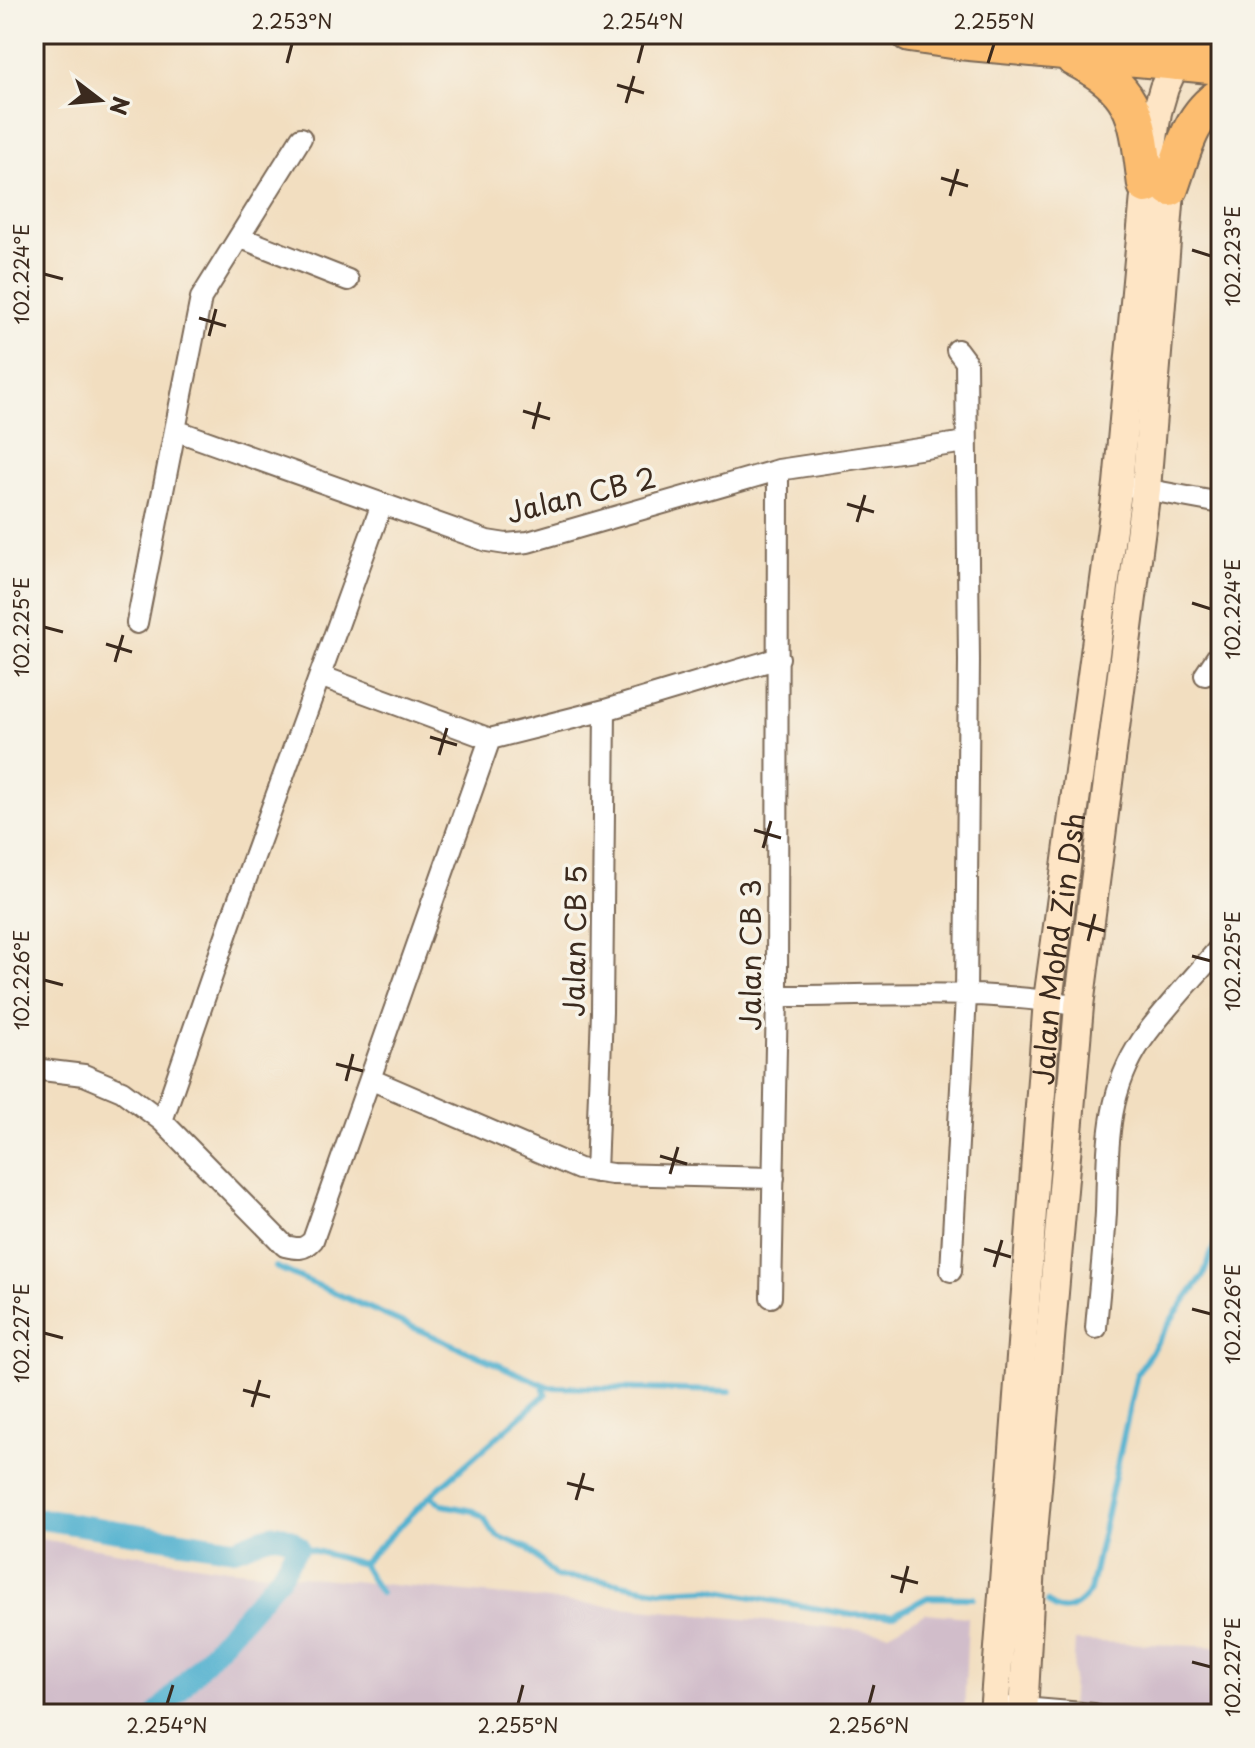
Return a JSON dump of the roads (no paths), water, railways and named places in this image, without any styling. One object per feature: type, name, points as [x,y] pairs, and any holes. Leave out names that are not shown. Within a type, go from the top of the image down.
[{"type":"highway","points":[[910,34],[1221,66]]},
{"type":"highway","points":[[1147,34],[1169,50],[1176,62]]},
{"type":"highway","points":[[1176,62],[1198,41],[1221,35]]},
{"type":"highway","points":[[1059,50],[1113,81],[1127,98],[1138,122],[1158,186]]},
{"type":"highway","points":[[1158,186],[1205,109],[1221,96]]},
{"type":"main road","points":[[1158,186],[1176,112],[1176,62]]},
{"type":"main road","name":"Jalan Mohd Zin Dsh","points":[[994,1710],[1048,1000],[1158,186]]},
{"type":"main road","name":"Jalan Mohd Zin Dsh","points":[[1023,1710],[1032,1545],[1079,1006],[1146,489],[1158,186]]},
{"type":"street","points":[[137,623],[201,298],[301,138]]},
{"type":"street","points":[[239,237],[348,280]]},
{"type":"street","points":[[951,1271],[966,996],[969,688],[966,362],[957,350]]},
{"type":"street","name":"Jalan CB 2","points":[[175,430],[487,541],[506,544],[528,542],[778,470],[966,442]]},
{"type":"street","name":"Jalan CB 3","points":[[771,1297],[777,996],[778,470]]},
{"type":"street","points":[[1118,484],[1221,503]]},
{"type":"street","points":[[162,1121],[382,504]]},
{"type":"street","points":[[1205,675],[1221,651]]},
{"type":"street","points":[[320,676],[490,739],[605,710],[779,658]]},
{"type":"street","name":"Jalan CB 5","points":[[596,1172],[605,710]]},
{"type":"street","points":[[34,1069],[64,1071],[104,1082],[122,1091],[162,1121],[285,1246],[296,1249],[307,1247],[313,1240],[490,739]]},
{"type":"street","points":[[1096,1328],[1106,1212],[1106,1148],[1112,1108],[1124,1074],[1142,1040],[1221,946]]},
{"type":"street","points":[[777,996],[966,996],[1048,1000],[1079,1006]]},
{"type":"street","points":[[370,1079],[579,1169],[774,1178]]},
{"type":"street","points":[[994,1710],[1094,1714]]},
{"type":"waterway","points":[[1048,1602],[1065,1610],[1081,1601],[1090,1591],[1137,1374],[1203,1276],[1221,1228]]},
{"type":"waterway","points":[[276,1267],[542,1384],[546,1394],[430,1496],[362,1564],[298,1546]]},
{"type":"waterway","points":[[542,1384],[550,1387],[730,1391]]},
{"type":"waterway","points":[[430,1496],[443,1505],[474,1511],[499,1537],[528,1548],[556,1577],[605,1581],[660,1591],[709,1589],[852,1615],[894,1615],[928,1597],[973,1598]]},
{"type":"waterway","points":[[34,1518],[234,1549],[275,1535],[283,1536],[298,1546],[280,1576],[158,1714]]},
{"type":"waterway","points":[[362,1564],[380,1593]]}]
